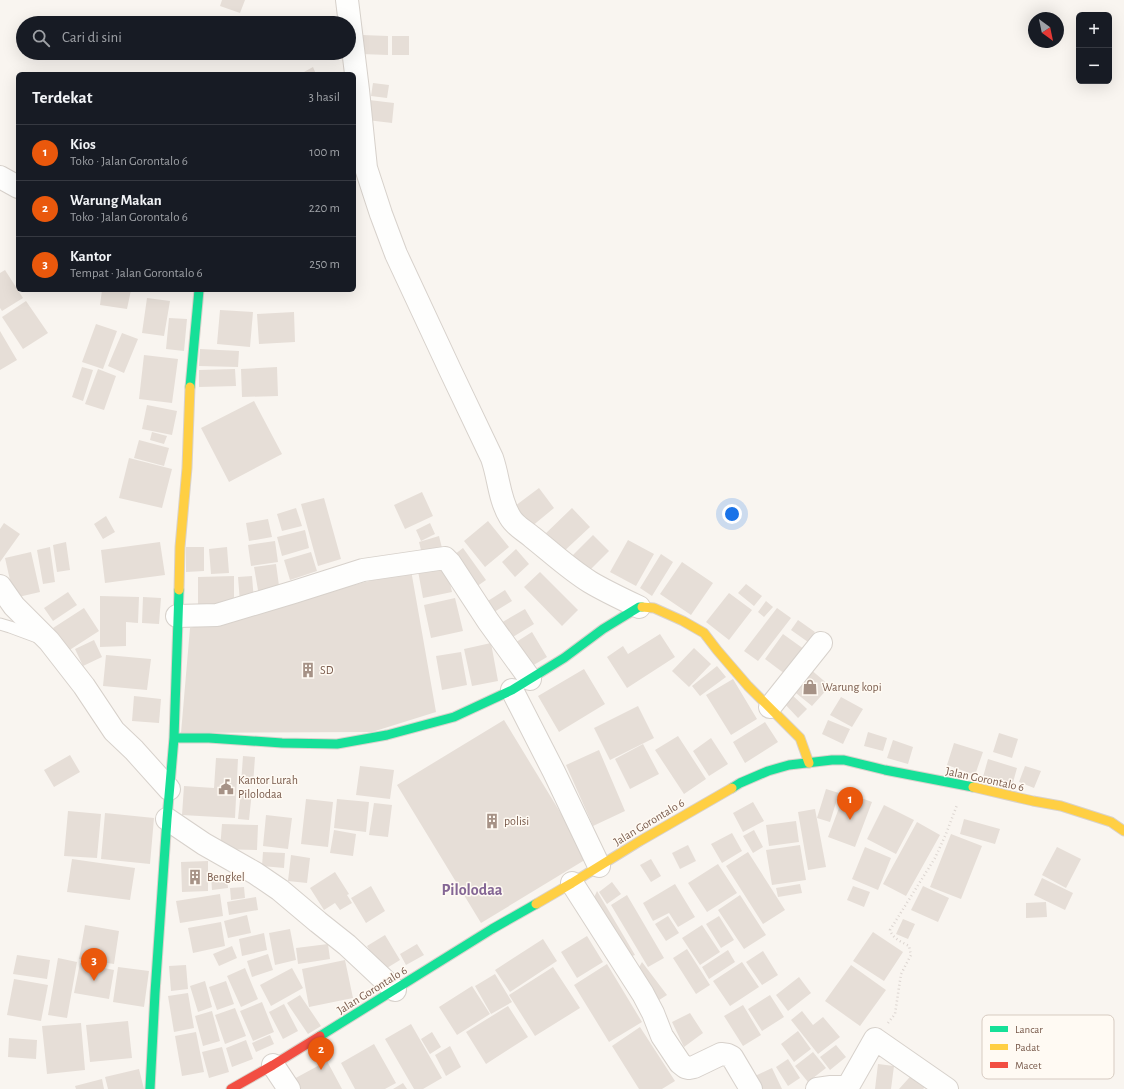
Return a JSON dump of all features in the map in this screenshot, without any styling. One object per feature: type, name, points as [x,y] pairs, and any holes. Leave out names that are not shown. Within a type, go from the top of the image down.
[{"type":"street","points":[[346,0],[348,16]]},
{"type":"street","points":[[354,60],[356,72]]},
{"type":"street","points":[[356,75],[366,168],[381,214],[396,254],[492,458],[504,506],[508,515],[517,526],[590,582],[639,607],[654,608],[704,632],[717,650],[748,686],[800,738],[809,763]]},
{"type":"street","points":[[0,177],[16,186]]},
{"type":"street","points":[[150,1089],[155,993],[174,738],[180,547],[187,468],[190,388],[199,292]]},
{"type":"street","points":[[177,616],[217,615],[363,570],[445,558],[450,563],[488,621],[521,684],[554,772],[599,866]]},
{"type":"street","points":[[0,586],[14,606],[49,641],[84,686],[114,731],[134,750],[169,789]]},
{"type":"street","points":[[174,738],[209,738],[282,743],[338,744],[387,735],[454,717],[521,684],[564,658],[603,629],[639,607]]},
{"type":"street","points":[[770,707],[821,643]]},
{"type":"street","name":"Jalan Gorontalo 6","points":[[231,1089],[273,1065],[492,929],[572,884],[640,841],[740,783],[768,771],[790,765],[844,760],[885,770],[1061,806],[1111,822],[1124,830]]},
{"type":"street","points":[[167,819],[204,844],[255,873],[280,890],[347,945],[395,990]]},
{"type":"street","points":[[572,884],[642,994],[653,1013],[662,1036],[680,1064],[689,1068],[721,1054],[728,1055],[732,1057],[751,1089]]},
{"type":"street","points":[[818,1089],[843,1086],[850,1083],[875,1039],[948,1089]]},
{"type":"street","points":[[273,1065],[289,1089]]},
{"type":"lane","points":[[0,624],[49,641]]},
{"type":"path","points":[[875,1039],[895,1014],[901,974],[911,955],[909,946],[898,940],[890,930],[934,858],[946,834],[964,786]]},
{"type":"building","points":[[222,0],[245,0],[240,13],[220,6]]},
{"type":"building","points":[[362,35],[388,36],[388,55],[361,54]]},
{"type":"building","points":[[392,36],[409,36],[409,55],[392,55]]},
{"type":"building","points":[[313,67],[315,72],[304,72]]},
{"type":"building","points":[[373,83],[389,85],[387,98],[371,96]]},
{"type":"building","points":[[369,100],[394,103],[392,123],[367,120]]},
{"type":"building","points":[[5,270],[16,287],[16,292],[19,292],[23,298],[2,311],[0,308],[0,273]]},
{"type":"building","points":[[102,292],[131,292],[127,309],[100,305]]},
{"type":"building","points":[[147,298],[170,301],[164,336],[142,333]]},
{"type":"building","points":[[26,301],[48,333],[23,349],[2,317]]},
{"type":"building","points":[[220,310],[253,312],[250,347],[217,344]]},
{"type":"building","points":[[294,312],[295,342],[259,344],[257,314]]},
{"type":"building","points":[[169,318],[187,319],[184,351],[166,349]]},
{"type":"building","points":[[96,324],[117,331],[103,369],[82,362]]},
{"type":"building","points":[[0,331],[17,360],[0,370]]},
{"type":"building","points":[[122,333],[138,339],[124,373],[108,366]]},
{"type":"building","points":[[200,349],[239,351],[238,367],[199,366]]},
{"type":"building","points":[[144,355],[178,359],[172,403],[139,399]]},
{"type":"building","points":[[82,367],[93,370],[83,401],[72,397]]},
{"type":"building","points":[[277,367],[278,396],[242,397],[241,369]]},
{"type":"building","points":[[98,369],[116,376],[104,410],[85,404]]},
{"type":"building","points":[[235,369],[236,386],[199,387],[199,370]]},
{"type":"building","points":[[254,401],[282,454],[229,482],[201,428]]},
{"type":"building","points":[[147,405],[177,411],[172,435],[142,429]]},
{"type":"building","points":[[152,432],[167,436],[164,444],[150,440]]},
{"type":"building","points":[[139,440],[169,448],[164,466],[134,458]]},
{"type":"building","points":[[129,458],[172,469],[162,508],[119,498]]},
{"type":"building","points":[[539,488],[554,508],[531,527],[515,506]]},
{"type":"building","points":[[422,492],[433,516],[405,529],[394,505]]},
{"type":"building","points":[[324,498],[341,559],[318,566],[301,504]]},
{"type":"building","points":[[296,508],[302,526],[282,531],[277,514]]},
{"type":"building","points":[[572,508],[590,527],[561,554],[543,536]]},
{"type":"building","points":[[106,516],[115,532],[103,539],[94,524]]},
{"type":"building","points":[[268,519],[272,537],[249,541],[246,523]]},
{"type":"building","points":[[488,521],[509,547],[485,567],[464,541]]},
{"type":"building","points":[[4,523],[20,534],[0,562],[0,529]]},
{"type":"building","points":[[430,523],[435,534],[421,541],[416,530]]},
{"type":"building","points":[[305,530],[309,548],[282,556],[277,537]]},
{"type":"building","points":[[593,535],[609,551],[584,576],[568,560]]},
{"type":"building","points":[[439,536],[443,552],[423,558],[419,542]]},
{"type":"building","points":[[628,540],[654,554],[636,586],[610,572]]},
{"type":"building","points":[[275,541],[278,562],[251,566],[248,545]]},
{"type":"building","points":[[66,542],[70,570],[57,572],[53,545]]},
{"type":"building","points":[[160,542],[165,575],[105,583],[101,550]]},
{"type":"building","points":[[50,547],[55,582],[43,584],[37,550]]},
{"type":"building","points":[[186,547],[204,547],[204,571],[186,572]]},
{"type":"building","points":[[227,547],[229,573],[211,574],[209,549]]},
{"type":"building","points":[[463,548],[486,580],[473,589],[450,558]]},
{"type":"building","points":[[516,549],[529,564],[515,577],[502,562]]},
{"type":"building","points":[[31,552],[40,592],[14,598],[5,558]]},
{"type":"building","points":[[311,552],[317,571],[290,580],[284,560]]},
{"type":"building","points":[[661,554],[673,562],[652,596],[640,588]]},
{"type":"building","points":[[682,562],[713,583],[691,615],[660,594]]},
{"type":"building","points":[[276,564],[280,593],[259,596],[254,567]]},
{"type":"building","points":[[446,565],[452,592],[423,598],[418,571]]},
{"type":"building","name":"SD","points":[[411,570],[436,712],[372,732],[181,733],[190,628]]},
{"type":"building","points":[[540,572],[578,610],[562,626],[524,587]]},
{"type":"building","points":[[234,576],[234,607],[198,607],[198,577]]},
{"type":"building","points":[[252,576],[254,601],[240,602],[238,577]]},
{"type":"building","points":[[746,584],[762,596],[754,606],[738,593]]},
{"type":"building","points":[[505,590],[512,601],[486,617],[480,606]]},
{"type":"building","points":[[68,592],[77,605],[53,621],[44,608]]},
{"type":"building","points":[[729,593],[752,610],[729,640],[706,622]]},
{"type":"building","points":[[100,596],[139,597],[138,623],[126,622],[126,646],[100,647]]},
{"type":"building","points":[[143,597],[161,598],[159,624],[142,623]]},
{"type":"building","points":[[455,598],[463,631],[431,638],[424,605]]},
{"type":"building","points":[[766,601],[773,607],[764,617],[758,612]]},
{"type":"building","points":[[84,608],[99,631],[68,651],[53,628]]},
{"type":"building","points":[[777,608],[791,618],[758,661],[744,651]]},
{"type":"building","points":[[525,609],[534,624],[508,640],[499,624]]},
{"type":"building","points":[[798,620],[815,632],[808,642],[791,630]]},
{"type":"building","points":[[532,632],[547,657],[527,669],[513,644]]},
{"type":"building","points":[[660,634],[675,657],[627,688],[607,657],[623,646],[628,654]]},
{"type":"building","points":[[783,634],[808,652],[789,677],[765,659]]},
{"type":"building","points":[[94,640],[102,657],[83,666],[75,649]]},
{"type":"building","points":[[491,643],[498,681],[472,686],[464,649]]},
{"type":"building","points":[[694,648],[711,664],[689,687],[672,671]]},
{"type":"building","points":[[461,652],[467,685],[442,690],[436,656]]},
{"type":"building","points":[[106,655],[151,659],[147,690],[103,686]]},
{"type":"building","points":[[717,666],[726,677],[700,696],[692,686]]},
{"type":"building","name":"Warung kopi","points":[[809,668],[830,686],[812,706],[791,689]]},
{"type":"building","points":[[584,669],[605,704],[559,732],[538,696]]},
{"type":"building","points":[[733,679],[757,719],[731,735],[706,695]]},
{"type":"building","points":[[790,693],[807,709],[798,718],[782,701]]},
{"type":"building","points":[[134,696],[161,699],[159,723],[132,721]]},
{"type":"building","points":[[841,697],[863,709],[852,727],[830,715]]},
{"type":"building","points":[[638,706],[654,738],[610,760],[594,728]]},
{"type":"building","name":"polisi","points":[[504,720],[588,858],[481,923],[397,785]]},
{"type":"building","points":[[828,720],[850,729],[843,744],[822,734]]},
{"type":"building","points":[[765,722],[778,742],[745,763],[733,742]]},
{"type":"building","points":[[868,732],[887,738],[883,751],[864,746]]},
{"type":"building","points":[[999,733],[1018,739],[1012,758],[993,752]]},
{"type":"building","points":[[678,736],[706,779],[684,794],[655,750]]},
{"type":"building","points":[[711,738],[728,764],[709,776],[693,751]]},
{"type":"building","points":[[893,740],[913,747],[908,764],[887,758]]},
{"type":"building","points":[[954,743],[983,752],[975,775],[947,765]]},
{"type":"building","points":[[643,744],[659,774],[630,789],[615,759]]},
{"type":"building","points":[[599,750],[625,811],[593,826],[566,765]]},
{"type":"building","points":[[70,755],[80,772],[54,787],[44,770]]},
{"type":"building","points":[[243,756],[255,757],[253,785],[241,784]]},
{"type":"building","name":"Kantor Lurah Pilolodaa","points":[[216,758],[238,759],[235,818],[182,815],[184,786],[214,788]]},
{"type":"building","points":[[988,759],[1017,768],[1012,786],[983,777]]},
{"type":"building","points":[[360,766],[394,770],[390,799],[356,795]]},
{"type":"building","points":[[1025,766],[1041,771],[1034,788],[1019,782]]},
{"type":"building","points":[[826,789],[839,793],[830,822],[817,818]]},
{"type":"building","points":[[241,790],[252,791],[249,820],[238,819]]},
{"type":"building","points":[[845,792],[872,802],[855,847],[828,837]]},
{"type":"building","points":[[306,799],[333,802],[328,847],[301,844]]},
{"type":"building","points":[[337,799],[369,802],[366,832],[334,828]]},
{"type":"building","points":[[753,802],[764,821],[743,832],[733,813]]},
{"type":"building","points":[[374,803],[392,805],[388,837],[369,835]]},
{"type":"building","points":[[884,805],[914,820],[896,854],[867,839]]},
{"type":"building","points":[[815,809],[826,867],[808,870],[798,812]]},
{"type":"building","points":[[68,811],[101,814],[97,858],[64,856]]},
{"type":"building","points":[[105,813],[154,818],[150,864],[101,859]]},
{"type":"building","points":[[266,815],[292,818],[288,849],[263,846]]},
{"type":"building","points":[[964,819],[1000,829],[995,844],[960,834]]},
{"type":"building","points":[[796,821],[799,842],[769,846],[766,825]]},
{"type":"building","points":[[917,822],[940,835],[906,896],[883,884]]},
{"type":"building","points":[[222,824],[258,825],[257,850],[220,849]]},
{"type":"building","points":[[334,830],[356,834],[353,856],[330,853]]},
{"type":"building","points":[[754,830],[763,847],[753,853],[743,836]]},
{"type":"building","points":[[732,833],[742,851],[722,863],[711,844]]},
{"type":"building","points":[[951,834],[982,846],[961,899],[930,887]]},
{"type":"building","points":[[688,845],[696,861],[680,869],[672,853]]},
{"type":"building","points":[[800,845],[806,880],[772,885],[766,850]]},
{"type":"building","points":[[865,847],[891,858],[878,890],[852,879]]},
{"type":"building","points":[[1057,847],[1081,859],[1066,888],[1042,875]]},
{"type":"building","points":[[263,852],[285,853],[284,868],[262,866]]},
{"type":"building","points":[[748,852],[785,910],[763,924],[726,866]]},
{"type":"building","points":[[291,855],[310,858],[307,883],[288,881]]},
{"type":"building","points":[[72,859],[135,868],[130,900],[67,892]]},
{"type":"building","points":[[651,859],[661,876],[651,882],[640,865]]},
{"type":"building","name":"Bengkel","points":[[208,861],[208,891],[182,892],[181,862]]},
{"type":"building","points":[[718,864],[737,893],[707,912],[688,883]]},
{"type":"building","points":[[335,872],[349,894],[347,895],[352,903],[340,910],[335,903],[324,910],[310,888]]},
{"type":"building","points":[[227,874],[228,888],[212,890],[211,876]]},
{"type":"building","points":[[1042,878],[1073,893],[1065,910],[1034,895]]},
{"type":"building","points":[[612,882],[621,894],[607,904],[599,892]]},
{"type":"building","points":[[675,884],[695,917],[678,927],[669,913],[653,921],[643,903]]},
{"type":"building","points":[[800,884],[802,893],[778,897],[776,888]]},
{"type":"building","points":[[371,886],[385,911],[366,923],[351,898]]},
{"type":"building","points":[[853,886],[870,892],[864,907],[847,900]]},
{"type":"building","points":[[923,886],[949,898],[938,922],[911,910]]},
{"type":"building","points":[[244,887],[245,898],[231,900],[230,888]]},
{"type":"building","points":[[597,891],[635,955],[624,959],[592,902]]},
{"type":"building","points":[[220,894],[223,916],[180,923],[176,901]]},
{"type":"building","points":[[627,895],[664,958],[648,967],[611,905]]},
{"type":"building","points":[[740,895],[766,935],[744,949],[718,910]]},
{"type":"building","points":[[256,897],[258,910],[229,915],[227,902]]},
{"type":"building","points":[[1046,902],[1047,917],[1026,918],[1026,903]]},
{"type":"building","points":[[247,915],[251,933],[228,938],[224,921]]},
{"type":"building","points":[[668,916],[679,933],[666,941],[655,924]]},
{"type":"building","points":[[719,916],[734,940],[721,948],[706,924]]},
{"type":"building","points":[[903,919],[915,924],[908,939],[896,934]]},
{"type":"building","points":[[221,922],[225,946],[193,953],[188,928]]},
{"type":"building","points":[[85,925],[119,931],[114,964],[79,959]]},
{"type":"building","points":[[702,925],[720,952],[700,965],[682,938]]},
{"type":"building","points":[[290,929],[296,960],[275,965],[269,933]]},
{"type":"building","points":[[873,932],[903,952],[884,981],[853,961]]},
{"type":"building","points":[[264,933],[267,950],[242,956],[239,939]]},
{"type":"building","points":[[385,935],[400,960],[382,971],[367,946]]},
{"type":"building","points":[[587,936],[603,962],[577,978],[561,952]]},
{"type":"building","points":[[543,939],[557,961],[510,992],[495,970]]},
{"type":"building","points":[[328,944],[330,959],[298,964],[296,948]]},
{"type":"building","points":[[417,944],[424,955],[406,965],[400,954]]},
{"type":"building","points":[[232,946],[237,958],[219,966],[213,954]]},
{"type":"building","points":[[687,949],[710,985],[696,994],[673,958]]},
{"type":"building","points":[[728,950],[735,962],[709,979],[702,967]]},
{"type":"building","points":[[763,951],[778,975],[762,985],[746,962]]},
{"type":"building","points":[[268,954],[273,970],[252,977],[247,961]]},
{"type":"building","points":[[17,955],[50,960],[47,979],[13,974]]},
{"type":"building","points":[[58,958],[77,962],[67,1018],[48,1015]]},
{"type":"building","points":[[345,960],[353,998],[309,1007],[302,969]]},
{"type":"building","points":[[642,962],[667,995],[656,1002],[637,971]]},
{"type":"building","points":[[742,962],[759,987],[730,1006],[713,981]]},
{"type":"building","points":[[80,963],[114,970],[109,999],[74,993]]},
{"type":"building","points":[[607,964],[642,1022],[609,1042],[574,985]]},
{"type":"building","points":[[186,965],[188,989],[171,991],[169,966]]},
{"type":"building","points":[[851,965],[886,990],[860,1026],[825,1001]]},
{"type":"building","points":[[118,967],[149,971],[144,1007],[113,1002]]},
{"type":"building","points":[[553,967],[580,1008],[535,1036],[509,995]]},
{"type":"building","points":[[245,968],[258,999],[241,1007],[227,976]]},
{"type":"building","points":[[292,968],[303,988],[271,1006],[260,985]]},
{"type":"building","points":[[495,974],[512,1002],[491,1014],[475,986]]},
{"type":"building","points":[[799,977],[811,993],[788,1011],[776,995]]},
{"type":"building","points":[[14,979],[48,985],[41,1021],[7,1015]]},
{"type":"building","points":[[205,981],[212,1007],[198,1012],[190,986]]},
{"type":"building","points":[[226,981],[234,1004],[217,1010],[209,987]]},
{"type":"building","points":[[472,986],[490,1014],[457,1035],[439,1007]]},
{"type":"building","points":[[188,993],[194,1028],[174,1032],[168,996]]},
{"type":"building","points":[[300,995],[321,1026],[308,1034],[287,1003]]},
{"type":"building","points":[[770,995],[784,1017],[762,1031],[748,1009]]},
{"type":"building","points":[[262,1002],[274,1032],[253,1041],[240,1011]]},
{"type":"building","points":[[284,1004],[298,1031],[283,1039],[269,1012]]},
{"type":"building","points":[[743,1005],[761,1035],[743,1046],[724,1016]]},
{"type":"building","points":[[508,1006],[528,1037],[486,1064],[466,1032]]},
{"type":"building","points":[[235,1008],[246,1036],[225,1044],[215,1015]]},
{"type":"building","points":[[212,1011],[220,1041],[203,1046],[195,1016]]},
{"type":"building","points":[[802,1011],[813,1025],[823,1017],[840,1037],[818,1054],[791,1020]]},
{"type":"building","points":[[690,1013],[703,1033],[684,1047],[672,1022]]},
{"type":"building","points":[[128,1021],[132,1058],[90,1062],[86,1025]]},
{"type":"building","points":[[81,1023],[85,1070],[47,1074],[42,1026]]},
{"type":"building","points":[[411,1024],[442,1078],[423,1089],[414,1089],[385,1039]]},
{"type":"building","points":[[640,1027],[675,1081],[662,1089],[639,1089],[612,1046]]},
{"type":"building","points":[[798,1031],[811,1049],[794,1062],[781,1044]]},
{"type":"building","points":[[196,1032],[204,1072],[182,1076],[175,1036]]},
{"type":"building","points":[[432,1032],[441,1047],[430,1054],[421,1039]]},
{"type":"building","points":[[270,1035],[274,1044],[256,1052],[252,1043]]},
{"type":"building","points":[[9,1038],[37,1040],[36,1059],[8,1057]]},
{"type":"building","points":[[246,1040],[253,1059],[232,1067],[226,1048]]},
{"type":"building","points":[[374,1044],[396,1083],[385,1089],[355,1089],[341,1063]]},
{"type":"building","points":[[836,1045],[846,1057],[830,1070],[820,1057]]},
{"type":"building","points":[[450,1046],[461,1067],[446,1076],[435,1055]]},
{"type":"building","points":[[222,1047],[229,1072],[209,1078],[202,1052]]},
{"type":"building","points":[[813,1052],[826,1068],[808,1082],[795,1066]]},
{"type":"building","points":[[788,1059],[800,1078],[788,1086],[776,1067]]},
{"type":"building","points":[[327,1061],[342,1089],[297,1089],[292,1080]]},
{"type":"building","points":[[878,1064],[894,1066],[891,1089],[875,1089]]},
{"type":"building","points":[[772,1068],[782,1089],[762,1089],[755,1076]]},
{"type":"building","points":[[139,1069],[144,1089],[108,1089],[105,1077]]},
{"type":"building","points":[[917,1069],[930,1082],[923,1089],[899,1089]]},
{"type":"building","points":[[102,1079],[104,1089],[76,1089],[75,1086]]},
{"type":"building","points":[[403,1083],[407,1089],[393,1089]]},
{"type":"traffic: fast","points":[[190,387],[199,292]]},
{"type":"traffic: fast","points":[[150,1089],[155,993],[174,738],[179,590]]},
{"type":"traffic: fast","points":[[174,738],[209,738],[282,743],[337,744],[387,735],[454,717],[512,690],[564,658],[603,629],[639,607],[642,607]]},
{"type":"traffic: fast","points":[[732,788],[768,771],[789,765],[832,760],[844,760],[885,770],[973,787]]},
{"type":"traffic: fast","points":[[320,1036],[492,929],[536,904]]},
{"type":"traffic: slow","points":[[179,590],[180,547],[187,468],[190,387]]},
{"type":"traffic: slow","points":[[642,607],[654,608],[683,621],[704,633],[748,686],[800,738],[809,763]]},
{"type":"traffic: slow","points":[[973,787],[1061,806],[1111,822],[1124,831]]},
{"type":"traffic: slow","points":[[536,904],[640,841],[732,788]]},
{"type":"traffic: jam","points":[[231,1089],[320,1036]]},
{"type":"place","name":"SD","points":[[308,670]]},
{"type":"place","name":"Warung kopi","points":[[810,687]]},
{"type":"place","name":"Kantor Lurah Pilolodaa","points":[[226,787]]},
{"type":"place","name":"Kios","points":[[850,820]]},
{"type":"place","name":"polisi","points":[[492,821]]},
{"type":"place","name":"Bengkel","points":[[195,877]]},
{"type":"place","name":"Kantor","points":[[94,981]]},
{"type":"place","name":"Warung Makan","points":[[321,1070]]},
{"type":"district","name":"Pilolodaa","points":[[472,890]]}]
